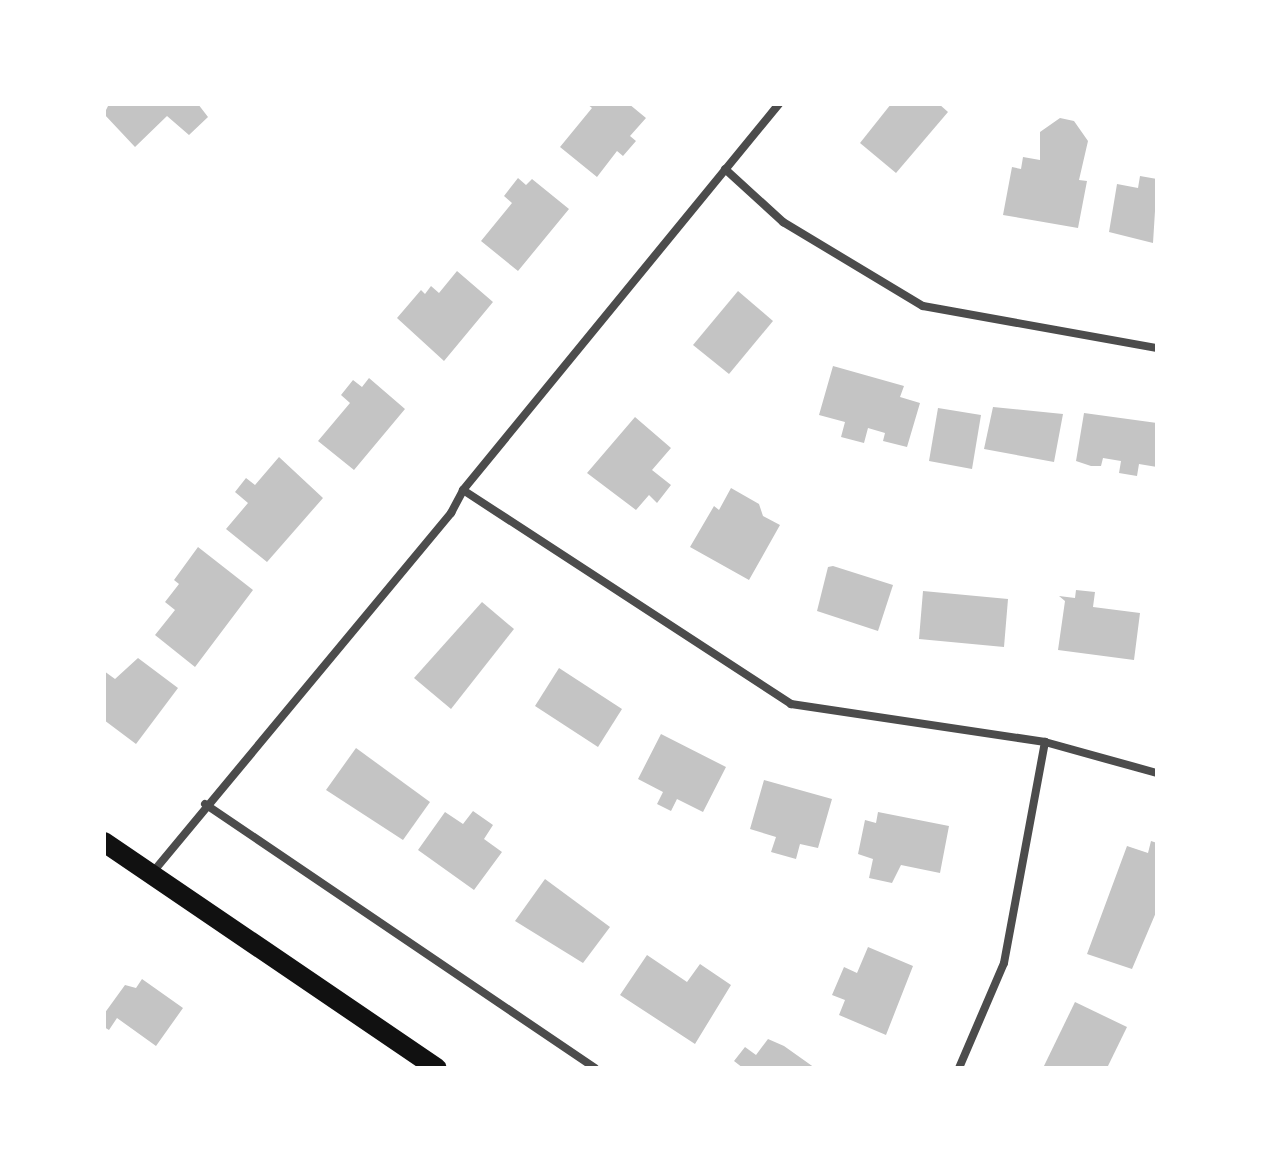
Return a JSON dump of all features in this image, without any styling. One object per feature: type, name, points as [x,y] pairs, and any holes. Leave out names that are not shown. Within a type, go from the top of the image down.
[{"type":"main road","points":[[104,842],[437,1068]]},
{"type":"street","points":[[151,874],[205,804],[451,513],[463,490],[779,104]]},
{"type":"street","points":[[725,169],[783,222],[923,306],[1157,348]]},
{"type":"street","points":[[463,490],[791,704],[1045,742],[1157,773]]},
{"type":"street","points":[[959,1068],[1004,963],[1045,742]]},
{"type":"street","points":[[205,804],[595,1068]]},
{"type":"building","points":[[109,104],[198,104],[208,117],[189,135],[167,116],[135,147],[104,114]]},
{"type":"building","points":[[587,104],[629,104],[646,118],[630,136],[636,141],[623,156],[617,151],[597,177],[560,147],[592,108]]},
{"type":"building","points":[[891,104],[939,104],[948,112],[896,173],[860,143]]},
{"type":"building","points":[[1060,118],[1074,121],[1088,141],[1079,180],[1087,181],[1078,228],[1003,215],[1012,167],[1021,169],[1023,157],[1040,160],[1040,132]]},
{"type":"building","points":[[1140,176],[1157,179],[1153,243],[1109,232],[1117,184],[1138,188]]},
{"type":"building","points":[[518,178],[526,185],[532,179],[569,209],[518,271],[481,241],[512,203],[504,196]]},
{"type":"building","points":[[457,271],[493,302],[444,361],[397,318],[421,290],[425,294],[431,286],[439,293]]},
{"type":"building","points":[[738,291],[773,321],[729,374],[693,345]]},
{"type":"building","points":[[833,366],[904,386],[900,397],[920,403],[907,447],[883,441],[885,433],[868,428],[864,443],[841,437],[845,422],[819,415]]},
{"type":"building","points":[[369,378],[405,409],[354,470],[318,441],[350,403],[341,395],[353,380],[362,387]]},
{"type":"building","points":[[993,407],[1063,414],[1054,462],[984,449]]},
{"type":"building","points":[[938,408],[981,415],[972,469],[929,461]]},
{"type":"building","points":[[1084,413],[1157,423],[1157,467],[1139,464],[1137,476],[1119,473],[1121,461],[1103,458],[1101,466],[1091,466],[1076,461]]},
{"type":"building","points":[[635,417],[671,448],[652,470],[671,485],[657,503],[649,495],[636,510],[587,473]]},
{"type":"building","points":[[279,457],[323,498],[267,562],[226,529],[248,503],[235,492],[246,478],[255,485]]},
{"type":"building","points":[[731,488],[759,504],[763,516],[780,525],[749,580],[690,547],[714,506],[719,510]]},
{"type":"building","points":[[198,547],[253,590],[195,667],[155,635],[175,610],[165,602],[179,584],[174,580]]},
{"type":"building","points":[[828,567],[893,585],[878,631],[817,611]]},
{"type":"building","points":[[1076,590],[1095,592],[1093,607],[1140,613],[1134,660],[1058,650],[1065,601],[1059,596],[1075,598]]},
{"type":"building","points":[[923,591],[1008,599],[1004,647],[919,639]]},
{"type":"building","points":[[482,602],[514,629],[451,709],[414,678]]},
{"type":"building","points":[[138,658],[178,688],[136,744],[104,720],[104,671],[115,679]]},
{"type":"building","points":[[559,668],[622,709],[598,747],[535,706]]},
{"type":"building","points":[[661,734],[726,767],[703,812],[677,799],[671,811],[657,804],[663,792],[638,779]]},
{"type":"building","points":[[356,748],[430,802],[403,840],[326,790]]},
{"type":"building","points":[[764,780],[832,799],[818,848],[800,844],[796,859],[771,852],[776,837],[750,829]]},
{"type":"building","points":[[473,811],[493,825],[484,839],[502,852],[474,890],[418,850],[445,812],[463,824]]},
{"type":"building","points":[[878,812],[949,826],[940,873],[901,865],[892,883],[869,878],[873,859],[858,854],[865,820],[876,823]]},
{"type":"building","points":[[1151,841],[1157,843],[1157,910],[1132,969],[1087,954],[1127,846],[1148,853]]},
{"type":"building","points":[[545,879],[610,927],[583,963],[515,921]]},
{"type":"building","points":[[868,947],[913,966],[886,1035],[839,1015],[845,1000],[832,995],[844,967],[857,973]]},
{"type":"building","points":[[647,955],[687,982],[700,964],[731,985],[695,1044],[620,995]]},
{"type":"building","points":[[142,979],[183,1008],[156,1046],[117,1018],[109,1030],[104,1027],[104,1014],[125,985],[136,988]]},
{"type":"building","points":[[1075,1002],[1127,1027],[1107,1068],[1043,1068]]},
{"type":"building","points":[[768,1039],[784,1046],[815,1068],[743,1068],[734,1061],[745,1047],[756,1055]]}]
